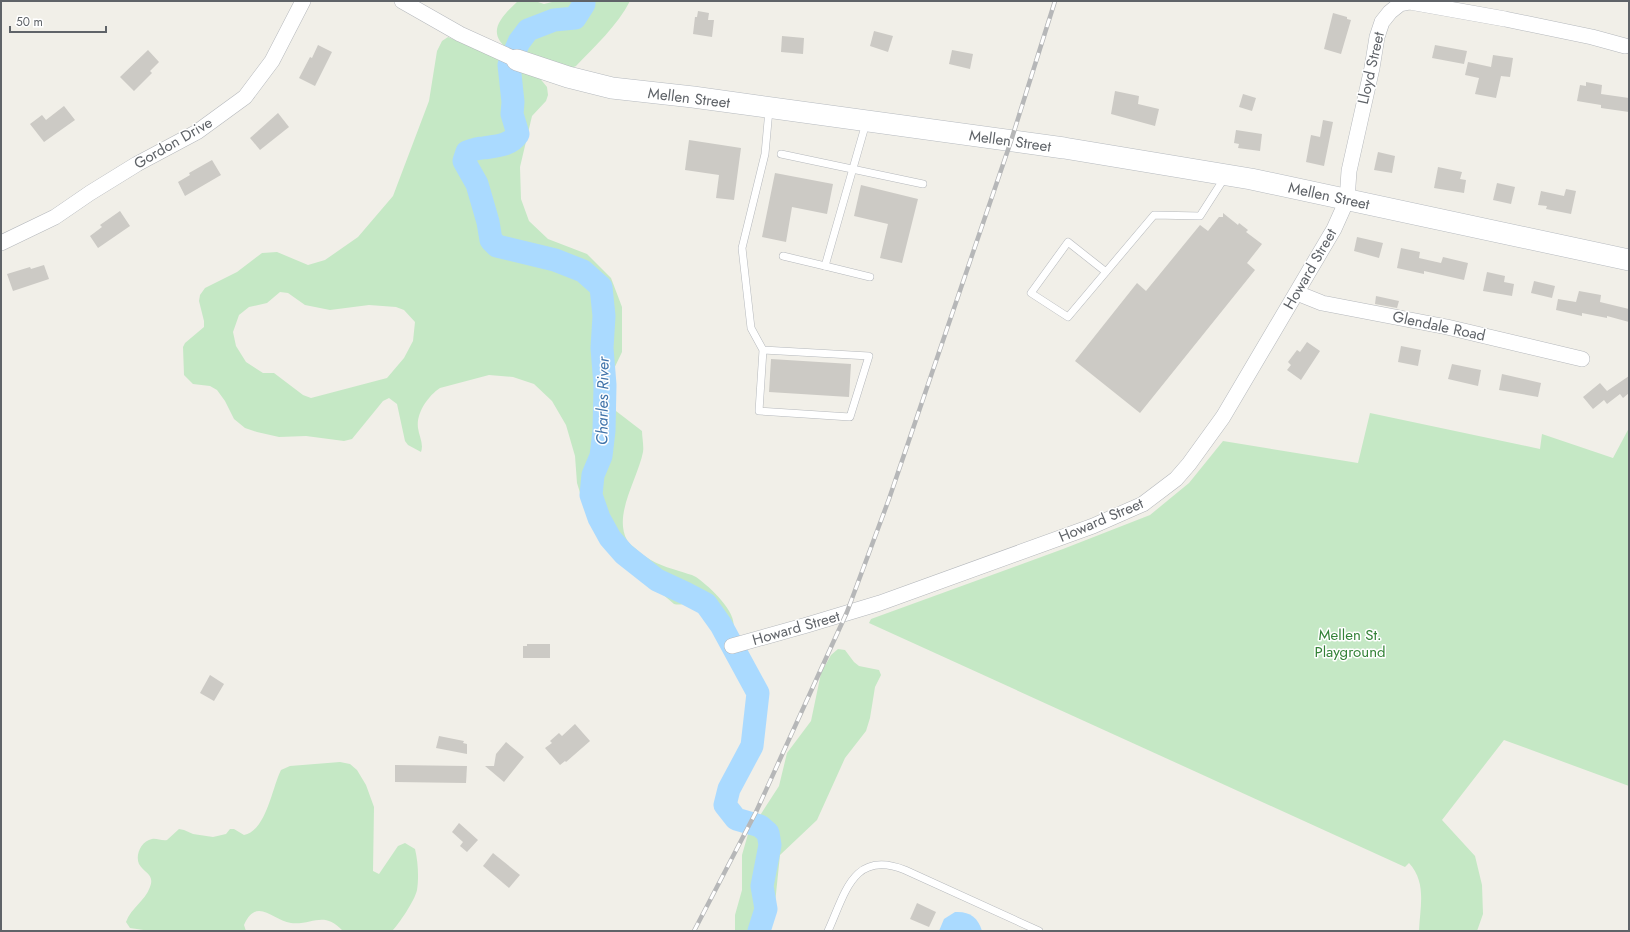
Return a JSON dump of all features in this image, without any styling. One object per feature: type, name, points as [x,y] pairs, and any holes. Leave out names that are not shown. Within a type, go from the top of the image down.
[{"type":"street","name":"Gordon Drive","points":[[1,243],[56,217],[90,192],[137,164],[197,132],[245,97],[272,61],[303,1]]},
{"type":"street","name":"Mellen Street","points":[[402,1],[460,34],[512,58],[568,77],[612,88],[1064,148],[1227,176],[1629,260]]},
{"type":"street","name":"Lloyd Street","points":[[1347,200],[1349,171],[1372,68],[1377,37],[1382,22],[1390,12],[1400,4],[1410,2],[1505,19],[1592,37],[1625,46]]},
{"type":"street","name":"Howard Street","points":[[732,646],[808,625],[922,589],[1093,526],[1143,504],[1176,479],[1223,417],[1297,294],[1334,229],[1347,200]]},
{"type":"street","name":"Glendale Road","points":[[1297,294],[1322,303],[1447,327],[1582,359]]},
{"type":"lane","points":[[763,350],[869,356],[850,417],[759,411],[763,350],[751,328],[742,248],[765,154],[769,108]]},
{"type":"lane","points":[[825,266],[867,121]]},
{"type":"lane","points":[[782,154],[924,184]]},
{"type":"lane","points":[[1106,272],[1068,242],[1031,293],[1068,317],[1106,272],[1154,215],[1200,216],[1227,176]]},
{"type":"lane","points":[[783,256],[870,277]]},
{"type":"lane","points":[[828,931],[848,884],[857,873],[870,866],[882,863],[892,864],[1039,931]]},
{"type":"green space","points":[[518,1],[535,1],[544,4],[556,1],[630,1],[619,19],[605,35],[576,66],[569,69],[512,52],[503,45],[497,32],[498,26],[501,20]]},
{"type":"green space","points":[[448,37],[538,76],[547,87],[548,95],[546,101],[532,116],[520,167],[521,199],[529,221],[548,239],[587,254],[611,278],[622,307],[622,352],[611,375],[611,397],[616,411],[642,431],[643,447],[643,452],[625,508],[623,530],[629,543],[646,557],[661,565],[690,574],[709,587],[730,612],[733,620],[733,628],[729,634],[723,632],[703,611],[693,604],[674,604],[606,546],[587,515],[577,483],[575,456],[566,425],[552,401],[534,384],[513,377],[489,375],[440,388],[427,400],[419,417],[418,428],[422,443],[421,452],[408,445],[405,441],[397,404],[389,398],[383,401],[352,439],[344,441],[306,436],[279,437],[245,428],[234,419],[225,401],[217,390],[210,386],[193,384],[184,375],[183,347],[185,343],[204,327],[199,301],[200,295],[205,288],[237,272],[262,253],[277,252],[308,265],[325,260],[358,237],[393,196],[429,101],[437,51],[442,41]],"holes":[[[280,292],[288,293],[305,305],[330,310],[369,305],[396,307],[404,310],[415,322],[413,341],[404,358],[387,378],[311,398],[303,395],[274,373],[263,373],[246,362],[236,346],[233,332],[239,315],[249,307],[267,303]]]},
{"type":"green space","name":"Mellen St. Playground","points":[[1370,413],[1540,449],[1542,434],[1613,458],[1629,428],[1629,786],[1504,740],[1442,820],[1475,856],[1482,885],[1483,914],[1477,931],[1419,931],[1421,904],[1420,887],[1415,871],[1409,863],[1405,867],[869,623],[871,619],[1063,549],[1150,515],[1189,483],[1223,441],[1358,463]]},
{"type":"green space","points":[[838,649],[845,650],[859,666],[879,670],[881,675],[875,687],[870,718],[866,731],[845,758],[817,820],[780,855],[774,913],[765,931],[735,931],[735,915],[742,890],[742,855],[748,834],[779,786],[787,753],[811,721],[821,673],[831,655]]},
{"type":"green space","points":[[340,762],[350,764],[357,770],[366,785],[374,807],[373,871],[379,874],[398,846],[405,843],[415,849],[418,870],[416,894],[399,923],[392,931],[343,931],[330,921],[318,920],[291,923],[266,912],[260,911],[254,912],[249,917],[244,925],[246,931],[150,931],[130,928],[126,922],[128,917],[148,892],[151,883],[150,876],[141,867],[138,860],[138,853],[145,842],[154,839],[167,840],[179,829],[193,834],[213,837],[226,834],[230,829],[234,829],[244,835],[252,832],[258,826],[263,817],[281,770],[290,766]]},
{"type":"water","points":[[955,912],[965,913],[972,916],[978,922],[982,931],[939,931],[944,919]]},
{"type":"building","points":[[698,11],[709,13],[708,20],[714,20],[712,37],[693,34],[695,17],[697,17]]},
{"type":"building","points":[[1333,13],[1347,17],[1347,19],[1351,20],[1341,54],[1324,49]]},
{"type":"building","points":[[874,31],[893,36],[888,52],[870,46]]},
{"type":"building","points":[[782,36],[804,38],[803,54],[781,52]]},
{"type":"building","points":[[318,45],[332,52],[315,86],[299,78],[310,57],[312,58]]},
{"type":"building","points":[[1435,45],[1467,51],[1464,64],[1432,58]]},
{"type":"building","points":[[148,50],[159,62],[150,71],[152,73],[134,91],[120,77]]},
{"type":"building","points":[[952,50],[973,54],[970,69],[949,64]]},
{"type":"building","points":[[1493,55],[1513,58],[1510,77],[1501,76],[1496,98],[1475,94],[1479,78],[1465,75],[1468,62],[1491,67]]},
{"type":"building","points":[[1586,82],[1602,85],[1601,94],[1629,98],[1629,112],[1601,108],[1601,105],[1577,101],[1580,85],[1586,86]]},
{"type":"building","points":[[1115,91],[1139,96],[1138,104],[1159,109],[1155,126],[1111,114]]},
{"type":"building","points":[[1243,94],[1256,98],[1252,111],[1239,107]]},
{"type":"building","points":[[64,106],[75,120],[44,142],[30,124],[42,115],[46,120]]},
{"type":"building","points":[[278,113],[289,127],[260,150],[250,138]]},
{"type":"building","points":[[1323,120],[1333,122],[1324,166],[1306,162],[1311,135],[1320,137]]},
{"type":"building","points":[[1236,130],[1262,134],[1260,151],[1238,148],[1239,144],[1234,143]]},
{"type":"building","points":[[689,140],[741,148],[734,200],[716,198],[719,175],[685,170]]},
{"type":"building","points":[[1378,152],[1395,156],[1392,173],[1374,170]]},
{"type":"building","points":[[212,160],[221,175],[185,196],[178,182],[190,175],[189,173]]},
{"type":"building","points":[[1438,167],[1462,172],[1460,179],[1466,180],[1464,193],[1434,188]]},
{"type":"building","points":[[775,173],[833,184],[827,214],[792,207],[786,242],[762,237]]},
{"type":"building","points":[[1497,183],[1515,187],[1511,204],[1493,200]]},
{"type":"building","points":[[861,185],[918,199],[902,263],[880,258],[888,224],[854,216]]},
{"type":"building","points":[[1566,189],[1576,191],[1571,214],[1546,209],[1547,206],[1538,205],[1541,191],[1564,196]]},
{"type":"building","points":[[120,211],[130,226],[98,248],[90,236],[102,227],[100,225]]},
{"type":"building","points":[[1223,213],[1238,225],[1239,223],[1248,230],[1246,232],[1262,244],[1247,263],[1255,270],[1140,413],[1075,361],[1137,283],[1146,291],[1200,225],[1208,231],[1219,217],[1223,217]]},
{"type":"building","points":[[1357,237],[1383,243],[1379,258],[1354,251]]},
{"type":"building","points":[[1401,248],[1420,252],[1419,258],[1441,263],[1443,257],[1468,263],[1464,280],[1424,271],[1424,274],[1397,268]]},
{"type":"building","points":[[44,265],[49,279],[13,291],[7,274],[30,267],[31,269]]},
{"type":"building","points":[[1487,272],[1505,276],[1504,282],[1514,284],[1512,296],[1483,291]]},
{"type":"building","points":[[1534,281],[1555,286],[1552,298],[1531,293]]},
{"type":"building","points":[[1579,291],[1601,295],[1600,302],[1629,309],[1629,322],[1607,316],[1607,318],[1582,313],[1582,316],[1556,310],[1558,299],[1576,302]]},
{"type":"building","points":[[1376,296],[1399,301],[1397,308],[1375,304]]},
{"type":"building","points":[[1307,342],[1320,351],[1301,380],[1287,370],[1291,365],[1288,362],[1297,350],[1300,352]]},
{"type":"building","points":[[1401,346],[1421,350],[1418,366],[1398,362]]},
{"type":"building","points":[[771,359],[851,364],[849,397],[769,392]]},
{"type":"building","points":[[1452,364],[1481,370],[1478,386],[1448,379]]},
{"type":"building","points":[[1502,374],[1541,383],[1538,397],[1499,390]]},
{"type":"building","points":[[1629,376],[1629,393],[1623,398],[1620,394],[1607,404],[1604,400],[1593,409],[1583,397],[1600,383],[1607,391]]},
{"type":"building","points":[[527,644],[550,644],[550,658],[523,658],[523,646],[527,646]]},
{"type":"building","points":[[210,675],[224,684],[214,701],[200,693]]},
{"type":"building","points":[[575,724],[590,741],[566,762],[565,761],[560,765],[545,748],[552,743],[550,741],[559,733],[562,736]]},
{"type":"building","points":[[439,736],[464,741],[463,743],[467,744],[467,754],[436,748]]},
{"type":"building","points":[[506,742],[524,757],[504,782],[485,766],[494,766],[496,754]]},
{"type":"building","points":[[395,765],[467,766],[466,783],[395,782]]},
{"type":"building","points":[[459,823],[478,840],[467,852],[460,846],[463,842],[452,832]]},
{"type":"building","points":[[493,853],[520,875],[509,888],[483,866]]},
{"type":"building","points":[[917,903],[936,912],[929,927],[910,919]]},
{"type":"waterway","name":"Charles River","points":[[584,1],[584,4],[575,18],[554,20],[528,30],[519,42],[509,65],[513,102],[512,114],[518,134],[507,143],[467,152],[464,161],[477,184],[488,222],[491,240],[497,246],[555,260],[583,271],[601,287],[604,316],[602,348],[605,385],[604,431],[601,456],[593,475],[591,495],[599,518],[610,538],[624,554],[657,580],[706,604],[721,625],[758,693],[752,746],[729,789],[725,805],[736,819],[760,826],[768,833],[770,845],[762,886],[766,909],[759,931]]},
{"type":"railway","points":[[694,931],[756,812],[847,612],[889,499],[1011,141],[1055,1]]}]
